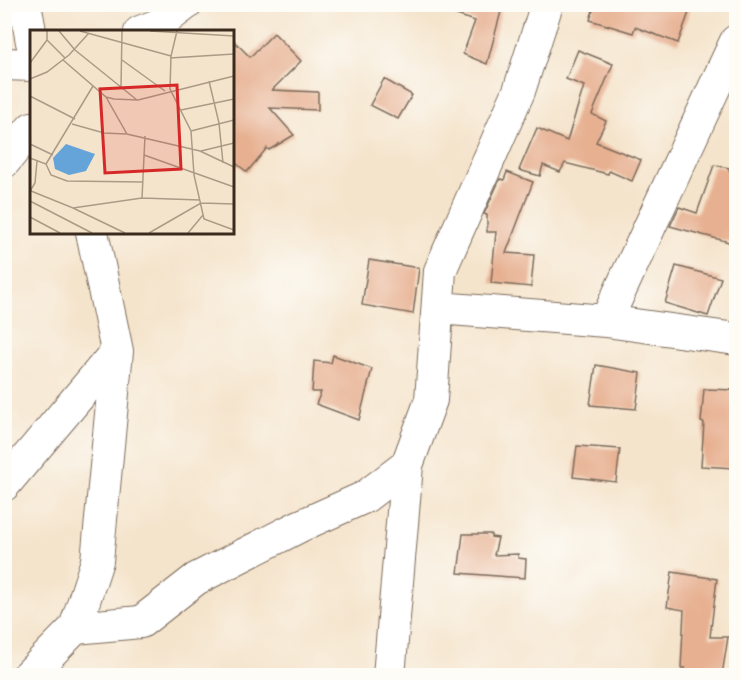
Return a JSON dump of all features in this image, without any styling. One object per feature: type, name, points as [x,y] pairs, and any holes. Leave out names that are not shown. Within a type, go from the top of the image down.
[{"type":"street","points":[[26,4],[30,30]]},
{"type":"street","points":[[145,30],[158,25],[186,4]]},
{"type":"street","points":[[389,675],[407,465],[431,400],[440,271],[519,91],[547,4]]},
{"type":"street","points":[[606,321],[736,41]]},
{"type":"street","points":[[4,64],[30,65]]},
{"type":"street","points":[[4,162],[30,130]]},
{"type":"street","points":[[27,675],[75,628],[97,561],[117,351],[92,234]]},
{"type":"street","points":[[438,308],[606,321],[736,339]]},
{"type":"street","points":[[4,485],[117,351]]},
{"type":"street","points":[[75,628],[141,622],[196,579],[300,526],[365,497],[407,465]]},
{"type":"building","points":[[436,4],[503,4],[487,64],[463,54],[475,21],[435,8]]},
{"type":"building","points":[[595,4],[692,4],[678,43],[635,27],[633,33],[590,20]]},
{"type":"building","points":[[274,33],[301,61],[272,90],[318,92],[318,110],[270,108],[294,135],[269,150],[267,148],[247,172],[234,162],[234,41],[250,57]]},
{"type":"building","points":[[578,50],[613,64],[592,114],[606,121],[596,142],[641,160],[632,181],[609,171],[608,174],[565,163],[560,172],[543,165],[540,176],[519,170],[537,128],[567,141],[584,86],[566,79]]},
{"type":"building","points":[[384,79],[412,95],[398,119],[370,105]]},
{"type":"building","points":[[714,165],[729,168],[730,172],[736,174],[736,244],[670,226],[679,207],[697,213]]},
{"type":"building","points":[[507,172],[533,182],[506,253],[534,255],[531,287],[491,283],[496,232],[487,232],[487,215],[484,214],[500,179],[504,180]]},
{"type":"building","points":[[369,260],[419,268],[413,314],[362,305]]},
{"type":"building","points":[[676,266],[721,278],[708,316],[665,303]]},
{"type":"building","points":[[333,355],[372,369],[359,420],[316,404],[321,392],[312,392],[314,361],[331,363]]},
{"type":"building","points":[[596,365],[641,373],[636,409],[590,405]]},
{"type":"building","points":[[704,389],[736,390],[734,468],[701,466]]},
{"type":"building","points":[[577,446],[620,449],[616,482],[573,477]]},
{"type":"building","points":[[463,534],[491,534],[491,537],[498,538],[494,555],[518,554],[518,558],[526,559],[525,578],[458,573]]},
{"type":"building","points":[[672,572],[717,579],[710,637],[728,637],[722,675],[684,675],[685,668],[681,668],[684,610],[667,607]]}]
